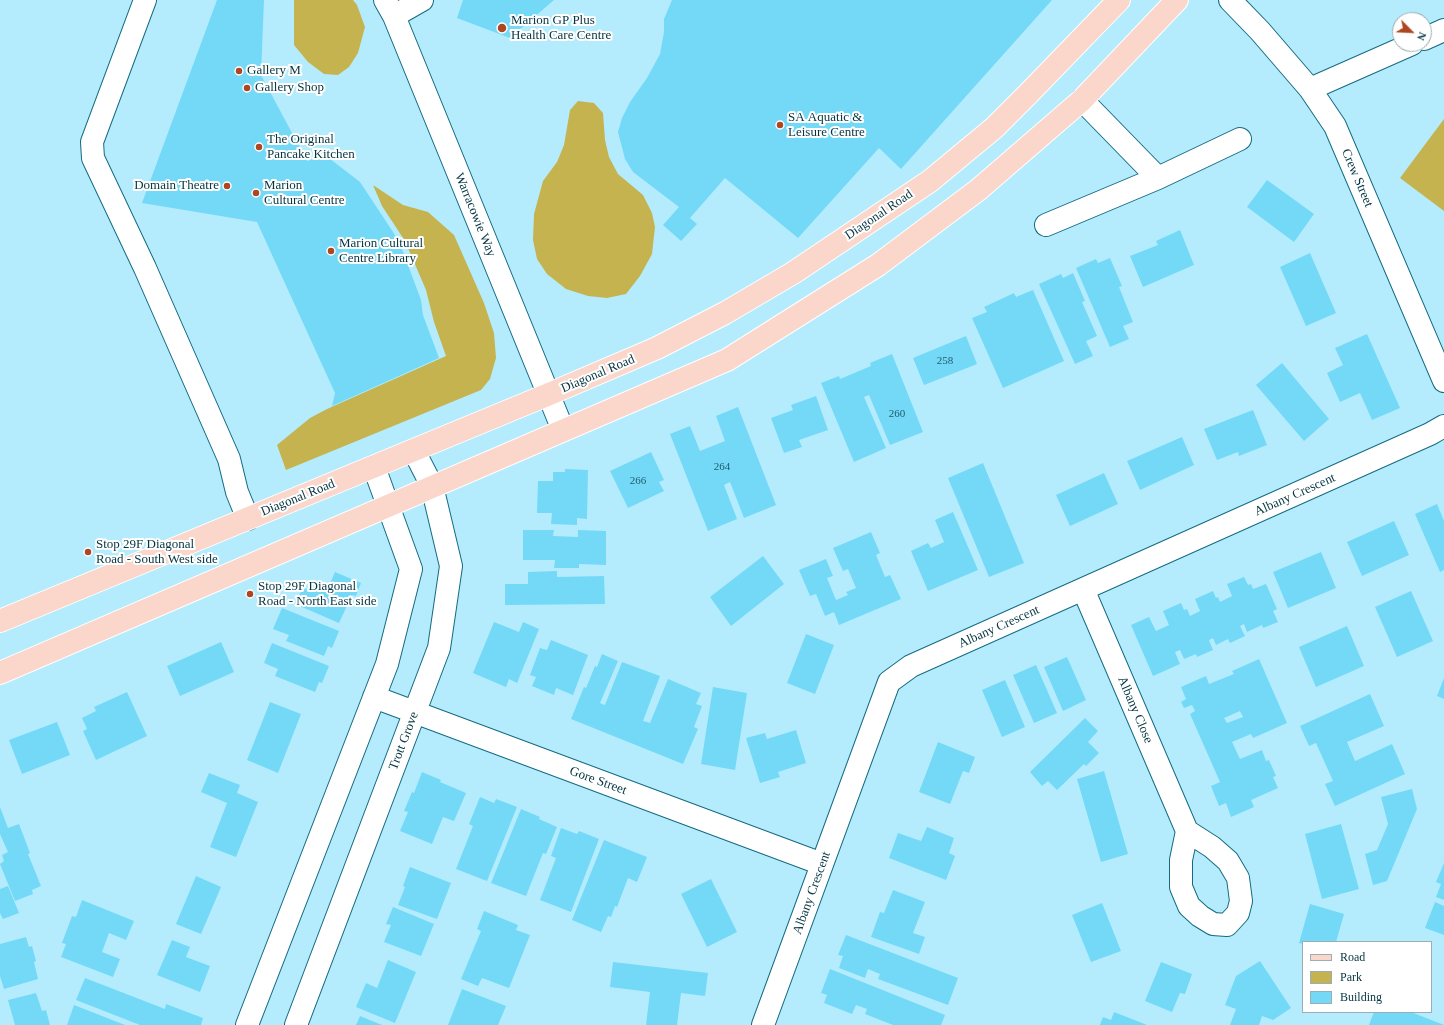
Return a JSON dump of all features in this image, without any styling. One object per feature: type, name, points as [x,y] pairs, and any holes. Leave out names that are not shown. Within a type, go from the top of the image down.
[{"type":"main road","name":"Diagonal Road","points":[[0,621],[547,395],[657,348],[725,313],[793,273],[930,181],[994,128],[1119,0]]},
{"type":"main road","points":[[0,673],[727,360],[872,269],[978,190],[1082,100],[1177,0]]},
{"type":"street","points":[[145,0],[92,142],[93,158],[145,268],[229,459],[237,492],[248,519]]},
{"type":"street","points":[[390,8],[422,0]]},
{"type":"street","name":"Crew Street","points":[[1230,0],[1260,31],[1310,89],[1335,126],[1444,381]]},
{"type":"street","name":"Warracowie Way","points":[[390,8],[547,395],[563,430]]},
{"type":"street","points":[[1432,35],[1444,30]]},
{"type":"street","points":[[1310,89],[1394,52]]},
{"type":"street","points":[[1082,100],[1158,178]]},
{"type":"street","points":[[1046,225],[1158,178],[1240,139]]},
{"type":"street","name":"Albany Crescent","points":[[763,1025],[889,682],[910,666],[1430,434],[1444,426]]},
{"type":"street","name":"Trott Grove","points":[[296,1025],[439,648],[451,566],[432,486],[414,451]]},
{"type":"street","points":[[247,1025],[387,664],[411,569],[374,467]]},
{"type":"street","name":"Albany Close","points":[[1083,589],[1187,832]]},
{"type":"street","name":"Gore Street","points":[[374,698],[822,864]]},
{"type":"green space","points":[[294,0],[353,0],[357,5],[365,27],[358,53],[349,67],[338,75],[324,74],[308,62],[294,45]]},
{"type":"green space","points":[[578,101],[594,103],[603,113],[605,140],[609,157],[618,174],[643,195],[652,213],[655,227],[652,254],[640,276],[626,294],[607,298],[588,296],[566,289],[547,274],[537,259],[533,240],[534,214],[543,181],[557,162],[564,145],[570,110]]},
{"type":"green space","points":[[1444,119],[1444,211],[1400,178]]},
{"type":"green space","points":[[373,185],[403,205],[428,212],[454,235],[484,303],[494,333],[496,358],[490,379],[481,390],[286,470],[277,445],[310,418],[446,356],[434,322],[426,290],[405,241],[382,206]]},
{"type":"building","name":"Marion Cultural Centre","points":[[217,0],[264,0],[261,75],[307,161],[325,155],[360,182],[399,241],[421,300],[423,315],[439,358],[332,406],[335,393],[257,222],[142,203]]},
{"type":"building","name":"Marion GP Plus Health Care Centre","points":[[463,0],[554,0],[510,38],[457,18]]},
{"type":"building","name":"SA Aquatic & Leisure Centre","points":[[672,0],[1052,0],[901,169],[879,148],[798,238],[725,178],[690,218],[697,224],[681,241],[663,225],[679,207],[633,172],[625,159],[618,132],[622,118],[630,102],[647,78],[660,54],[664,32],[664,19]]},
{"type":"building","points":[[1267,180],[1314,214],[1294,242],[1247,207]]},
{"type":"building","points":[[1180,230],[1194,265],[1143,287],[1130,256],[1158,245],[1156,241]]},
{"type":"building","points":[[1310,253],[1336,313],[1306,326],[1280,267]]},
{"type":"building","points":[[1110,258],[1122,286],[1119,287],[1133,322],[1123,326],[1129,339],[1110,347],[1076,268],[1096,259],[1098,263]]},
{"type":"building","points":[[1073,273],[1085,301],[1082,302],[1097,336],[1086,341],[1093,356],[1075,364],[1039,284],[1061,274],[1063,278]]},
{"type":"building","points":[[1033,290],[1064,361],[1003,388],[972,318],[987,312],[984,307],[1014,293],[1016,297]]},
{"type":"building","points":[[1367,334],[1400,408],[1372,420],[1360,393],[1340,402],[1327,373],[1343,365],[1335,348]]},
{"type":"building","points":[[966,336],[977,364],[924,385],[913,358]]},
{"type":"building","points":[[892,354],[923,432],[890,445],[869,395],[864,397],[886,448],[854,462],[821,383],[839,376],[840,379],[871,366],[870,363]]},
{"type":"building","points":[[1282,363],[1329,419],[1304,441],[1256,385]]},
{"type":"building","points":[[816,396],[828,430],[799,440],[802,447],[784,453],[771,418],[793,410],[791,405]]},
{"type":"building","points":[[738,407],[776,505],[744,518],[730,482],[724,485],[737,519],[708,531],[670,434],[690,426],[700,451],[725,441],[716,416]]},
{"type":"building","points":[[1253,410],[1267,445],[1239,456],[1238,452],[1217,460],[1204,429]]},
{"type":"building","points":[[1182,437],[1194,465],[1140,490],[1127,461]]},
{"type":"building","points":[[651,452],[664,480],[659,482],[664,491],[628,508],[610,471]]},
{"type":"building","points":[[983,463],[1024,563],[989,577],[948,478]]},
{"type":"building","points":[[565,469],[588,470],[587,519],[577,518],[577,525],[551,524],[552,513],[537,513],[538,481],[553,481],[553,472],[565,472]]},
{"type":"building","points":[[1104,473],[1118,504],[1070,526],[1056,495]]},
{"type":"building","points":[[1437,504],[1444,521],[1444,570],[1440,572],[1415,514]]},
{"type":"building","points":[[953,512],[978,570],[928,591],[911,551],[928,543],[931,548],[944,542],[935,520]]},
{"type":"building","points":[[1394,521],[1409,555],[1362,576],[1347,542]]},
{"type":"building","points":[[523,530],[554,530],[553,536],[578,537],[578,530],[606,531],[606,565],[579,564],[579,568],[554,568],[555,560],[523,560]]},
{"type":"building","points":[[871,532],[880,553],[876,555],[885,577],[890,575],[901,599],[839,625],[834,612],[825,616],[816,594],[810,596],[799,570],[826,559],[833,576],[827,578],[836,600],[848,595],[846,592],[856,588],[848,569],[843,571],[833,548]]},
{"type":"building","points":[[1321,552],[1336,588],[1288,608],[1273,572]]},
{"type":"building","points":[[763,556],[784,584],[731,626],[710,597]]},
{"type":"building","points":[[557,571],[557,577],[604,576],[605,604],[505,605],[505,584],[528,584],[528,572]]},
{"type":"building","points":[[335,572],[361,583],[356,596],[352,595],[339,623],[295,604],[303,587],[314,592],[318,581],[329,586]]},
{"type":"building","points":[[1244,577],[1248,585],[1251,584],[1253,589],[1266,584],[1277,609],[1273,611],[1278,622],[1263,628],[1262,625],[1247,632],[1244,624],[1240,626],[1245,636],[1230,643],[1228,639],[1216,645],[1213,638],[1209,640],[1213,650],[1197,657],[1196,654],[1184,659],[1180,650],[1175,652],[1180,664],[1153,676],[1131,625],[1149,617],[1156,631],[1169,625],[1163,611],[1181,603],[1184,610],[1187,609],[1190,616],[1200,611],[1195,599],[1213,591],[1216,598],[1218,597],[1220,602],[1232,596],[1227,584]]},
{"type":"building","points":[[1411,591],[1433,641],[1397,657],[1375,607]]},
{"type":"building","points":[[282,608],[339,631],[332,648],[328,646],[324,656],[286,641],[289,635],[273,629]]},
{"type":"building","points":[[494,622],[519,632],[523,622],[539,629],[517,683],[509,679],[506,687],[473,673]]},
{"type":"building","points":[[1347,626],[1364,666],[1316,687],[1299,647]]},
{"type":"building","points":[[806,634],[834,645],[815,694],[787,683]]},
{"type":"building","points":[[551,640],[588,655],[573,695],[556,688],[554,695],[532,686],[536,677],[530,675],[540,648],[547,650]]},
{"type":"building","points":[[221,642],[234,672],[180,696],[167,666]]},
{"type":"building","points":[[272,643],[329,666],[322,683],[319,682],[315,692],[275,676],[278,669],[264,663]]},
{"type":"building","points":[[602,654],[618,661],[600,703],[602,704],[605,705],[622,662],[660,676],[643,721],[650,723],[668,679],[701,693],[696,704],[702,706],[694,727],[698,729],[683,764],[571,719],[584,687],[586,688],[595,666],[597,667]]},
{"type":"building","points":[[1067,657],[1086,700],[1063,711],[1044,667]]},
{"type":"building","points":[[1259,659],[1287,723],[1253,738],[1251,734],[1232,742],[1240,759],[1262,750],[1266,761],[1269,760],[1276,776],[1273,777],[1278,788],[1251,800],[1254,807],[1231,817],[1226,803],[1219,806],[1211,786],[1220,782],[1190,714],[1195,711],[1192,705],[1184,708],[1181,702],[1186,699],[1181,687],[1206,676],[1209,684],[1234,674],[1232,671]],"holes":[[[1240,711],[1243,717],[1227,723],[1224,718]]]},
{"type":"building","points":[[1036,665],[1057,713],[1034,723],[1013,675]]},
{"type":"building","points":[[1444,678],[1444,699],[1437,696]]},
{"type":"building","points":[[1005,680],[1025,727],[1002,737],[982,690]]},
{"type":"building","points":[[713,687],[747,693],[735,770],[701,764]]},
{"type":"building","points":[[127,692],[147,736],[96,760],[83,731],[87,729],[82,718],[96,711],[94,707]]},
{"type":"building","points":[[1370,694],[1384,726],[1347,742],[1355,761],[1392,744],[1405,774],[1335,806],[1325,784],[1333,781],[1316,743],[1309,746],[1300,726]]},
{"type":"building","points":[[270,702],[301,714],[278,773],[247,760]]},
{"type":"building","points":[[1085,718],[1098,731],[1088,742],[1099,753],[1086,766],[1084,764],[1057,790],[1048,781],[1042,786],[1030,772]]},
{"type":"building","points":[[57,722],[70,755],[22,774],[9,740]]},
{"type":"building","points":[[796,730],[806,763],[778,772],[780,777],[760,783],[746,738],[765,733],[767,739]]},
{"type":"building","points":[[938,742],[975,757],[969,773],[963,771],[950,804],[919,792]]},
{"type":"building","points":[[1104,771],[1128,854],[1101,862],[1077,779]]},
{"type":"building","points":[[422,772],[441,780],[440,782],[466,793],[454,821],[443,817],[432,844],[400,831],[408,812],[404,811],[412,792],[414,793]]},
{"type":"building","points":[[209,773],[240,785],[237,793],[258,802],[236,857],[210,847],[227,803],[201,792]]},
{"type":"building","points":[[1412,789],[1417,809],[1387,881],[1373,885],[1365,854],[1377,850],[1388,824],[1381,797]]},
{"type":"building","points":[[480,797],[494,803],[496,799],[517,807],[487,881],[456,869],[473,826],[469,824]]},
{"type":"building","points":[[0,807],[8,828],[19,824],[30,853],[28,854],[41,886],[32,890],[33,894],[15,901],[0,864],[4,861],[2,855],[8,852],[0,834]]},
{"type":"building","points":[[521,809],[540,817],[539,819],[557,827],[546,854],[543,853],[526,896],[491,883]]},
{"type":"building","points":[[1341,824],[1359,889],[1322,899],[1305,834]]},
{"type":"building","points":[[927,827],[954,838],[949,853],[955,856],[946,880],[889,858],[898,833],[921,841]]},
{"type":"building","points":[[561,828],[577,834],[579,831],[599,839],[571,912],[540,900],[556,858],[551,856]]},
{"type":"building","points":[[604,840],[647,857],[637,882],[628,878],[617,907],[615,906],[611,917],[608,916],[601,932],[572,920]]},
{"type":"building","points":[[1444,863],[1444,900],[1436,897],[1441,884],[1436,882]]},
{"type":"building","points":[[410,867],[451,883],[437,919],[398,905],[405,887],[403,886]]},
{"type":"building","points":[[196,876],[221,887],[201,934],[176,924]]},
{"type":"building","points":[[711,879],[737,932],[707,947],[681,894]]},
{"type":"building","points":[[8,886],[19,913],[3,919],[0,913],[0,889]]},
{"type":"building","points":[[893,890],[925,902],[913,933],[925,937],[919,954],[871,937],[880,912],[884,913]]},
{"type":"building","points":[[82,900],[134,921],[126,940],[109,933],[102,952],[120,959],[113,977],[61,957],[66,944],[62,943],[72,916],[76,917]]},
{"type":"building","points":[[1435,902],[1444,906],[1444,935],[1425,928]]},
{"type":"building","points":[[1102,903],[1121,951],[1091,962],[1072,915]]},
{"type":"building","points":[[1310,904],[1344,914],[1336,941],[1302,941],[1302,944],[1299,943]]},
{"type":"building","points":[[393,907],[434,924],[421,956],[384,942],[391,925],[386,924]]},
{"type":"building","points":[[484,911],[518,925],[516,930],[530,935],[509,988],[482,978],[478,986],[461,979],[481,931],[477,929]]},
{"type":"building","points":[[846,935],[958,978],[948,1005],[878,979],[880,974],[868,969],[865,978],[839,968],[843,956],[838,955]]},
{"type":"building","points":[[26,937],[29,947],[32,946],[36,961],[34,962],[38,979],[4,989],[0,976],[0,944]]},
{"type":"building","points":[[172,940],[190,947],[186,957],[210,966],[200,992],[157,975]]},
{"type":"building","points":[[388,960],[416,972],[395,1023],[356,1007],[366,983],[377,988]]},
{"type":"building","points":[[1260,961],[1291,1008],[1273,1020],[1262,1016],[1259,1025],[1230,1025],[1236,1009],[1225,1005],[1236,976]]},
{"type":"building","points":[[613,962],[708,973],[705,996],[681,993],[677,1025],[646,1025],[650,992],[610,987]]},
{"type":"building","points":[[1161,962],[1192,974],[1185,994],[1180,993],[1172,1012],[1145,1001]]},
{"type":"building","points":[[830,969],[945,1015],[941,1025],[893,1025],[865,1014],[867,1009],[856,1005],[852,1014],[824,1003],[827,995],[821,993]]},
{"type":"building","points":[[85,978],[165,1009],[166,1004],[203,1018],[201,1025],[140,1025],[76,1000]]},
{"type":"building","points":[[462,989],[506,1006],[498,1025],[448,1025]]},
{"type":"building","points":[[36,993],[42,1011],[46,1010],[50,1025],[15,1025],[8,1000]]},
{"type":"building","points":[[74,1005],[125,1025],[67,1025]]},
{"type":"building","points":[[1114,1012],[1147,1025],[1100,1025],[1103,1017],[1111,1020]]},
{"type":"building","points":[[1374,1013],[1414,1013],[1444,1025],[1369,1025]]},
{"type":"building","points":[[360,1016],[382,1025],[356,1025]]},
{"type":"place","name":"Marion GP Plus Health Care Centre","points":[[502,28]]},
{"type":"place","name":"Gallery M","points":[[239,71]]},
{"type":"place","name":"Gallery Shop","points":[[247,88]]},
{"type":"place","name":"SA Aquatic & Leisure Centre","points":[[780,125]]},
{"type":"place","name":"The Original Pancake Kitchen","points":[[259,147]]},
{"type":"place","name":"Domain Theatre","points":[[227,186]]},
{"type":"place","name":"Marion Cultural Centre","points":[[256,193]]},
{"type":"place","name":"Marion Cultural Centre Library","points":[[331,251]]},
{"type":"place","name":"Stop 29F Diagonal Road - South West side","points":[[88,552]]},
{"type":"place","name":"Stop 29F Diagonal Road - North East side","points":[[250,594]]}]
